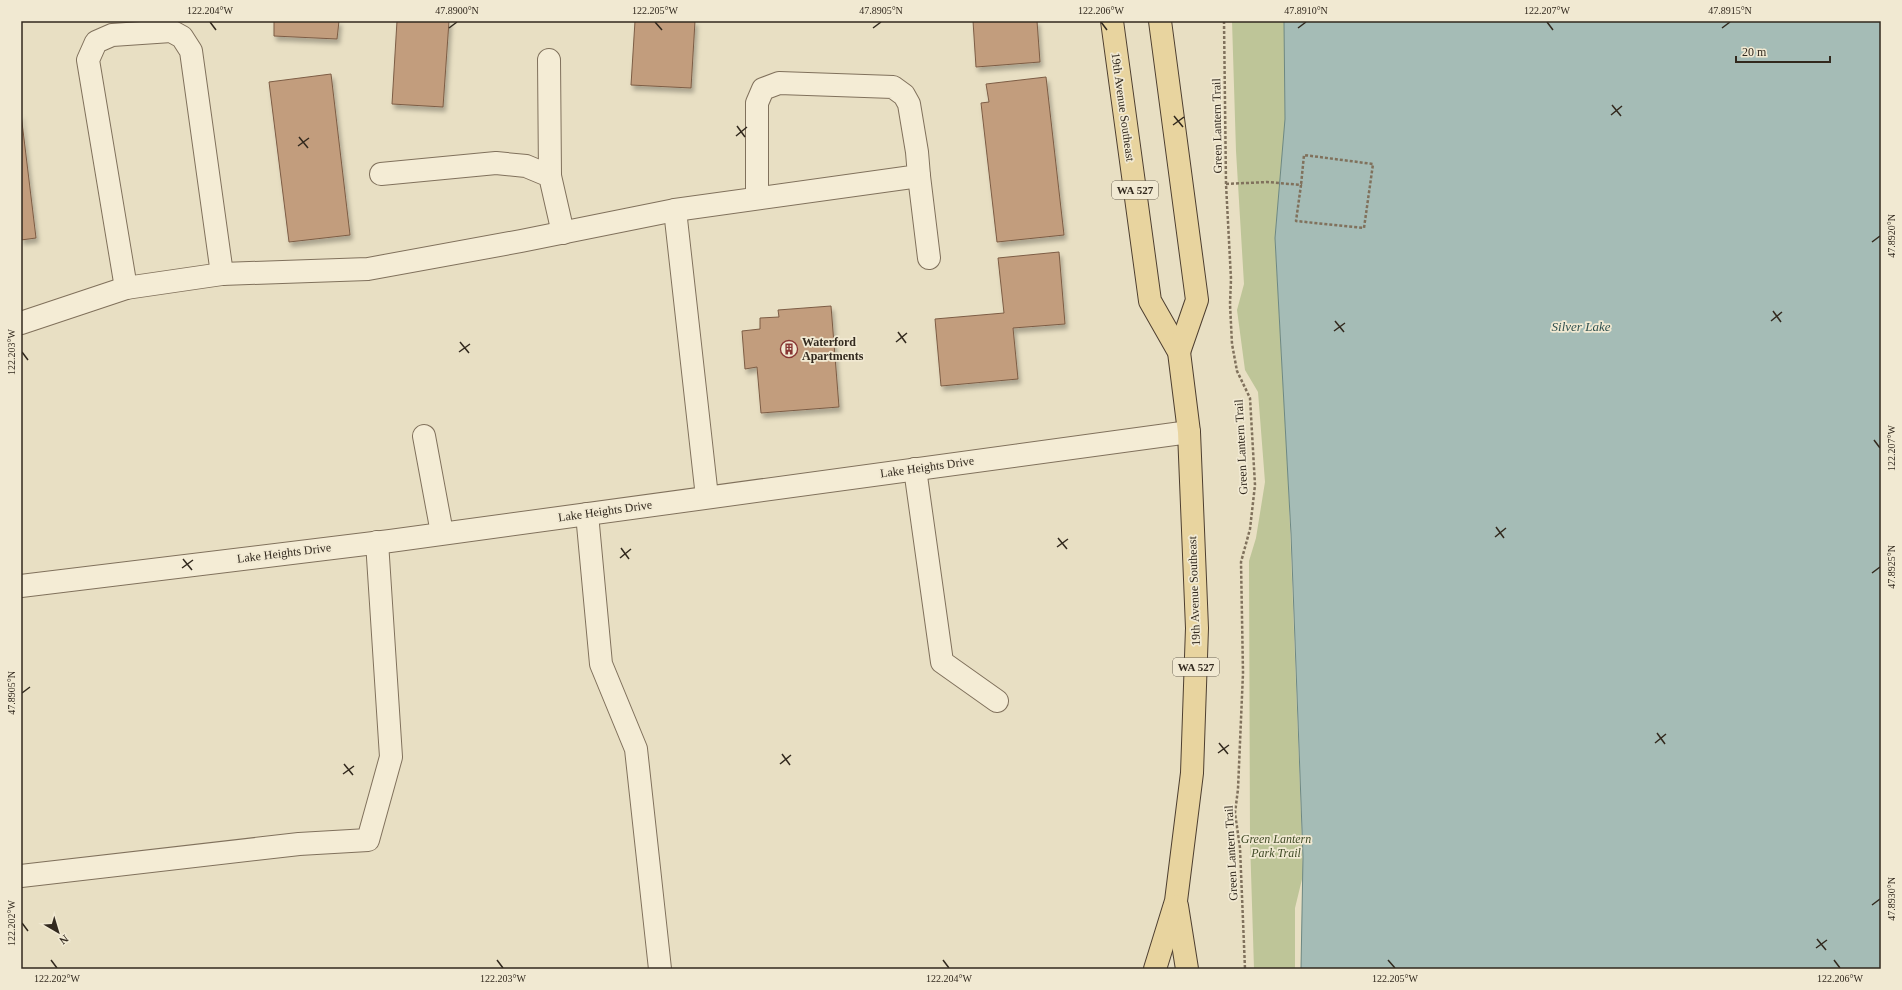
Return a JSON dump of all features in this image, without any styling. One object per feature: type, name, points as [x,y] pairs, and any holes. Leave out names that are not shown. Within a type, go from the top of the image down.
[{"type":"main road","name":"19th Avenue Southeast","points":[[1112,21],[1150,301],[1179,352],[1189,432],[1197,628],[1192,773],[1176,901],[1155,969]]},
{"type":"main road","name":"19th Avenue Southeast","points":[[1160,21],[1197,300],[1179,352]]},
{"type":"main road","name":"19th Avenue Southeast","points":[[1176,901],[1187,969]]},
{"type":"street","points":[[126,288],[88,60],[96,42],[112,35],[171,31],[182,37],[191,51],[222,274]]},
{"type":"street","points":[[549,60],[550,176],[563,233]]},
{"type":"street","points":[[757,198],[758,103],[764,89],[779,83],[893,87],[904,95],[909,104],[917,152],[929,258]]},
{"type":"street","points":[[381,174],[496,164],[526,166],[550,176]]},
{"type":"street","points":[[21,323],[126,288],[222,274],[368,269],[563,233],[674,210],[919,176]]},
{"type":"street","points":[[674,210],[707,497]]},
{"type":"street","name":"Lake Heights Drive","points":[[21,586],[377,542],[1189,432]]},
{"type":"street","points":[[424,436],[442,533]]},
{"type":"street","points":[[915,469],[942,662],[997,701]]},
{"type":"street","points":[[587,514],[601,664],[636,749],[660,969]]},
{"type":"street","points":[[21,876],[299,844],[368,840],[392,757],[377,542]]},
{"type":"path","name":"Green Lantern Trail","points":[[1224,21],[1226,184],[1231,279],[1230,304],[1232,344],[1237,371],[1250,398],[1254,485],[1250,529],[1241,562],[1242,673],[1238,789],[1235,813],[1240,848],[1245,969]]},
{"type":"path","points":[[1304,155],[1373,164],[1364,228],[1296,221],[1301,185],[1304,155]]},
{"type":"path","points":[[1226,184],[1267,182],[1301,185]]},
{"type":"green space","name":"Green Lantern Park Trail","points":[[1232,21],[1284,21],[1285,124],[1275,238],[1288,475],[1303,875],[1295,908],[1295,969],[1254,969],[1250,840],[1249,561],[1256,538],[1265,482],[1258,392],[1245,370],[1237,310],[1244,284],[1236,151]]},
{"type":"water","name":"Silver Lake","points":[[1284,21],[1881,21],[1881,969],[1301,969],[1303,857],[1291,534],[1275,238],[1285,119]]},
{"type":"building","points":[[274,21],[339,21],[337,39],[274,36]]},
{"type":"building","points":[[397,21],[449,21],[443,107],[392,104]]},
{"type":"building","points":[[635,21],[695,21],[691,88],[631,85]]},
{"type":"building","points":[[973,21],[1037,21],[1040,62],[976,67]]},
{"type":"building","points":[[331,74],[350,235],[289,242],[269,82]]},
{"type":"building","points":[[1046,77],[1064,235],[997,242],[981,103],[989,102],[986,84]]},
{"type":"building","points":[[21,114],[36,238],[21,240]]},
{"type":"building","points":[[1059,252],[1065,324],[1013,328],[1018,379],[941,386],[935,319],[1004,313],[998,258]]},
{"type":"building","name":"Waterford Apartments","points":[[831,306],[839,407],[761,413],[757,367],[745,369],[742,331],[760,329],[760,318],[779,317],[778,310]]},
{"type":"place","name":"Waterford Apartments","points":[[789,349]]}]
